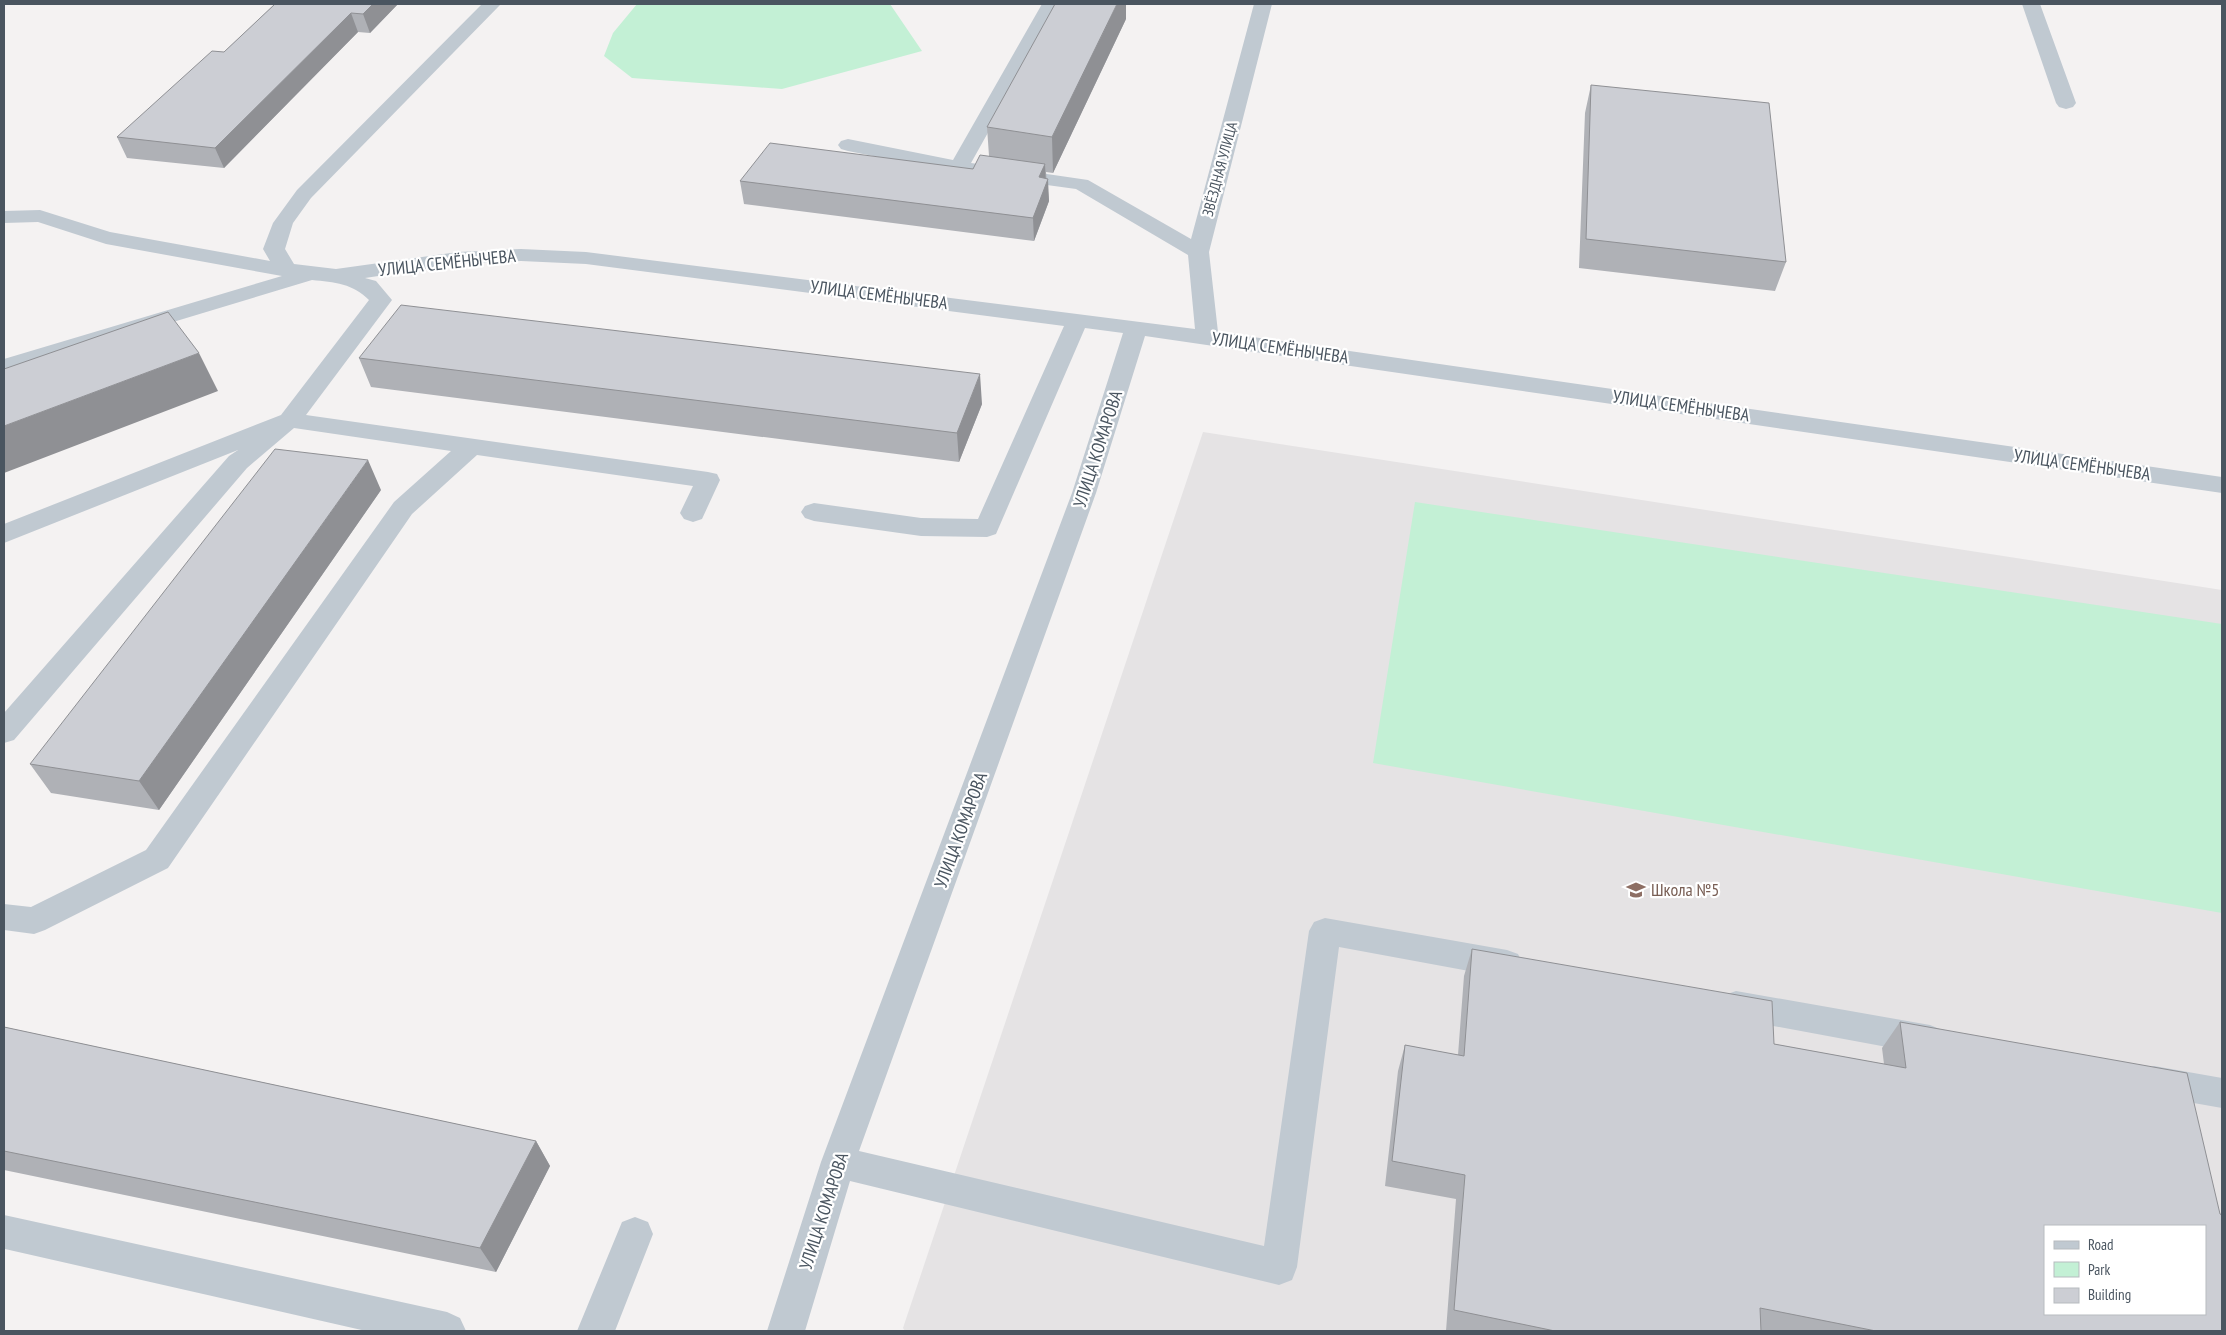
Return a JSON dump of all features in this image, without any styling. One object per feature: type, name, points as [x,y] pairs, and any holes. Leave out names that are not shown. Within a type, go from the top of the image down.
[{"type":"street","points":[[286,270],[274,249],[283,223],[304,194],[492,4]]},
{"type":"street","points":[[959,167],[1051,4]]},
{"type":"street","name":"ЗВЁЗДНАЯ УЛИЦА","points":[[1206,337],[1198,252],[1263,4]]},
{"type":"street","points":[[2031,4],[2066,103]]},
{"type":"street","points":[[848,145],[959,167],[1082,184],[1198,252]]},
{"type":"street","points":[[4,217],[40,216],[106,238],[324,275],[368,286],[380,300],[289,420],[238,462],[4,732]]},
{"type":"street","name":"УЛИЦА СЕМЁНЫЧЕВА","points":[[324,275],[458,258],[521,255],[586,258],[1206,337],[2222,486]]},
{"type":"street","points":[[4,366],[324,275]]},
{"type":"street","points":[[814,512],[921,526],[987,528],[1078,321]]},
{"type":"street","name":"УЛИЦА КОМАРОВА","points":[[786,1331],[838,1162],[1084,493],[1136,328]]},
{"type":"street","points":[[4,534],[289,420],[708,480],[693,513]]},
{"type":"street","points":[[4,917],[34,921],[157,859],[403,508],[472,446]]},
{"type":"street","points":[[838,1162],[1279,1267],[1326,931],[1540,970]]},
{"type":"street","points":[[1706,1000],[1959,1046]]},
{"type":"street","points":[[2125,1076],[2222,1093]]},
{"type":"street","points":[[4,1232],[447,1331]]},
{"type":"street","points":[[596,1331],[634,1234]]},
{"type":"shaded area","name":"Школа №5","points":[[1203,432],[2222,590],[2222,1331],[905,1331],[903,1328]]},
{"type":"green space","points":[[637,4],[890,4],[922,51],[782,89],[632,78],[604,56],[613,33]]},
{"type":"green space","points":[[1415,502],[2222,624],[2222,913],[1373,763]]},
{"type":"building","points":[[275,4],[373,4],[363,14],[351,13],[215,148],[117,137],[212,51],[224,52]]},
{"type":"building","points":[[1055,4],[1117,4],[1052,137],[987,127]]},
{"type":"building","points":[[1591,85],[1769,103],[1786,262],[1586,239]]},
{"type":"building","points":[[770,143],[973,169],[980,155],[1045,164],[1039,177],[1048,179],[1033,218],[740,181]]},
{"type":"building","points":[[401,305],[980,374],[957,433],[359,358]]},
{"type":"building","points":[[168,312],[199,353],[4,426],[4,369]]},
{"type":"building","points":[[275,449],[368,460],[139,781],[30,764]]},
{"type":"building","points":[[1472,949],[1772,1001],[1774,1044],[1906,1068],[1900,1022],[2187,1073],[2220,1214],[2222,1215],[2222,1331],[1876,1331],[1760,1308],[1761,1331],[1555,1331],[1454,1310],[1465,1175],[1392,1161],[1405,1045],[1464,1056]]},
{"type":"building","points":[[4,1027],[536,1141],[480,1248],[4,1151]]},
{"type":"place","name":"Школа №5","points":[[1636,890]]}]
